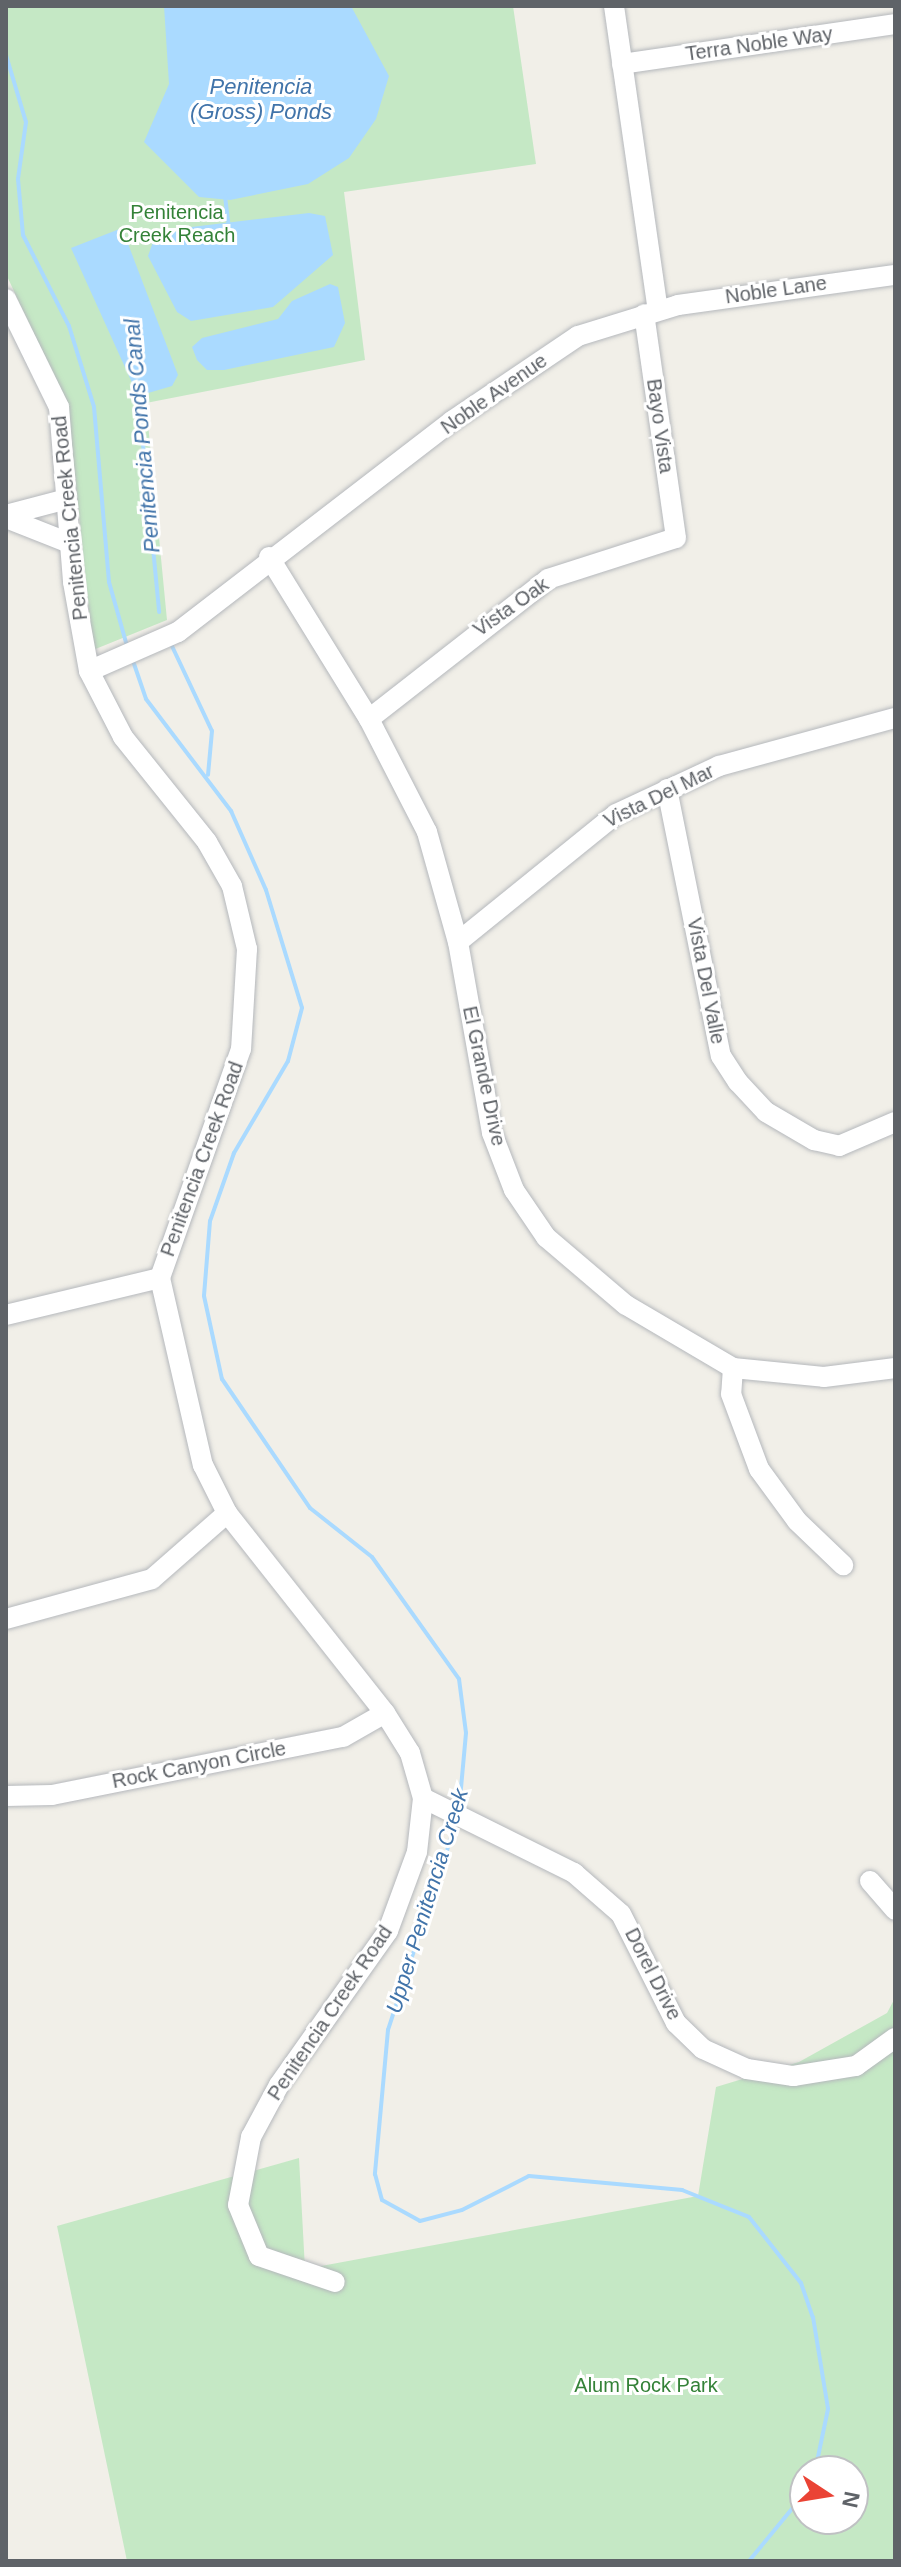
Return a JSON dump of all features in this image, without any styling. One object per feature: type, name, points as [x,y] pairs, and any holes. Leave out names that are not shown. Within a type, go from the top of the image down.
[{"type":"street","points":[[614,6],[651,312]]},
{"type":"street","name":"Terra Noble Way","points":[[622,64],[895,24]]},
{"type":"street","name":"Noble Lane","points":[[651,312],[895,275]]},
{"type":"street","name":"Penitencia Creek Road","points":[[6,299],[59,407],[69,543],[89,671],[123,737],[213,853],[232,886],[247,949],[241,1049],[160,1278],[199,1450],[227,1513],[385,1713],[410,1753],[423,1798],[417,1852],[388,1931],[279,2085],[251,2137],[238,2205],[259,2256],[335,2282]]},
{"type":"street","name":"Bayo Vista","points":[[651,312],[676,538]]},
{"type":"street","name":"Noble Avenue","points":[[89,671],[142,651],[178,632],[269,557],[578,336],[651,312]]},
{"type":"street","points":[[6,516],[67,499]]},
{"type":"street","points":[[6,516],[69,543]]},
{"type":"street","name":"Vista Oak","points":[[369,719],[548,579],[676,538]]},
{"type":"street","name":"El Grande Drive","points":[[269,557],[369,719],[427,832],[458,942],[492,1133],[514,1190],[546,1237],[590,1279],[733,1368],[824,1377],[895,1368]]},
{"type":"street","name":"Vista Del Mar","points":[[458,942],[572,844],[667,789],[733,761],[895,718]]},
{"type":"street","name":"Vista Del Valle","points":[[667,789],[721,1056],[738,1082],[766,1112],[814,1140],[839,1146],[895,1122]]},
{"type":"street","points":[[6,1315],[160,1278]]},
{"type":"street","points":[[733,1368],[731,1394],[759,1469],[797,1521],[843,1565]]},
{"type":"street","points":[[6,1619],[152,1579],[227,1513]]},
{"type":"street","name":"Rock Canyon Circle","points":[[6,1796],[52,1795],[343,1737],[385,1713]]},
{"type":"street","name":"Dorel Drive","points":[[423,1798],[574,1873],[621,1914],[676,2023],[703,2049],[747,2069],[793,2076],[856,2066],[895,2038]]},
{"type":"street","points":[[870,1881],[895,1910]]},
{"type":"green space","name":"Penitencia Creek Reach","points":[[6,6],[513,6],[536,164],[344,192],[365,360],[146,403],[167,620],[93,650],[68,407],[6,274]]},
{"type":"green space","name":"Alum Rock Park","points":[[895,1998],[895,2561],[127,2561],[57,2226],[299,2158],[305,2269],[698,2196],[716,2087],[799,2062],[887,2013]]},
{"type":"water","name":"Penitencia (Gross) Ponds","points":[[164,6],[351,6],[389,76],[376,119],[349,158],[308,184],[230,200],[199,197],[144,142],[169,84]]},
{"type":"water","points":[[309,213],[325,216],[333,255],[273,307],[191,321],[177,312],[148,256],[153,242],[183,228]]},
{"type":"water","points":[[122,228],[178,375],[172,386],[138,396],[71,248]]},
{"type":"water","points":[[330,284],[338,287],[345,323],[334,347],[224,370],[207,370],[197,360],[192,347],[202,338],[278,319],[292,301]]},
{"type":"waterway","name":"Upper Penitencia Creek","points":[[6,55],[26,122],[18,179],[23,235],[69,326],[94,407],[109,582],[127,646]]},
{"type":"waterway","name":"Penitencia Ponds Canal","points":[[225,196],[229,227]]},
{"type":"waterway","name":"Penitencia Ponds Canal","points":[[138,392],[159,612]]},
{"type":"waterway","name":"Penitencia Ponds Canal","points":[[171,644],[212,731],[208,775]]},
{"type":"waterway","name":"Upper Penitencia Creek","points":[[132,658],[146,699],[231,811],[266,890],[302,1008],[288,1061],[234,1153],[210,1221],[204,1296],[222,1379],[310,1508],[372,1557],[459,1679],[466,1733],[459,1810]]},
{"type":"waterway","name":"Upper Penitencia Creek","points":[[456,1823],[388,2030],[375,2174],[382,2200],[420,2221],[462,2210],[529,2176],[682,2190],[749,2217],[801,2283],[813,2317],[828,2409],[818,2455]]},
{"type":"waterway","name":"Upper Penitencia Creek","points":[[749,2561],[789,2512]]}]
